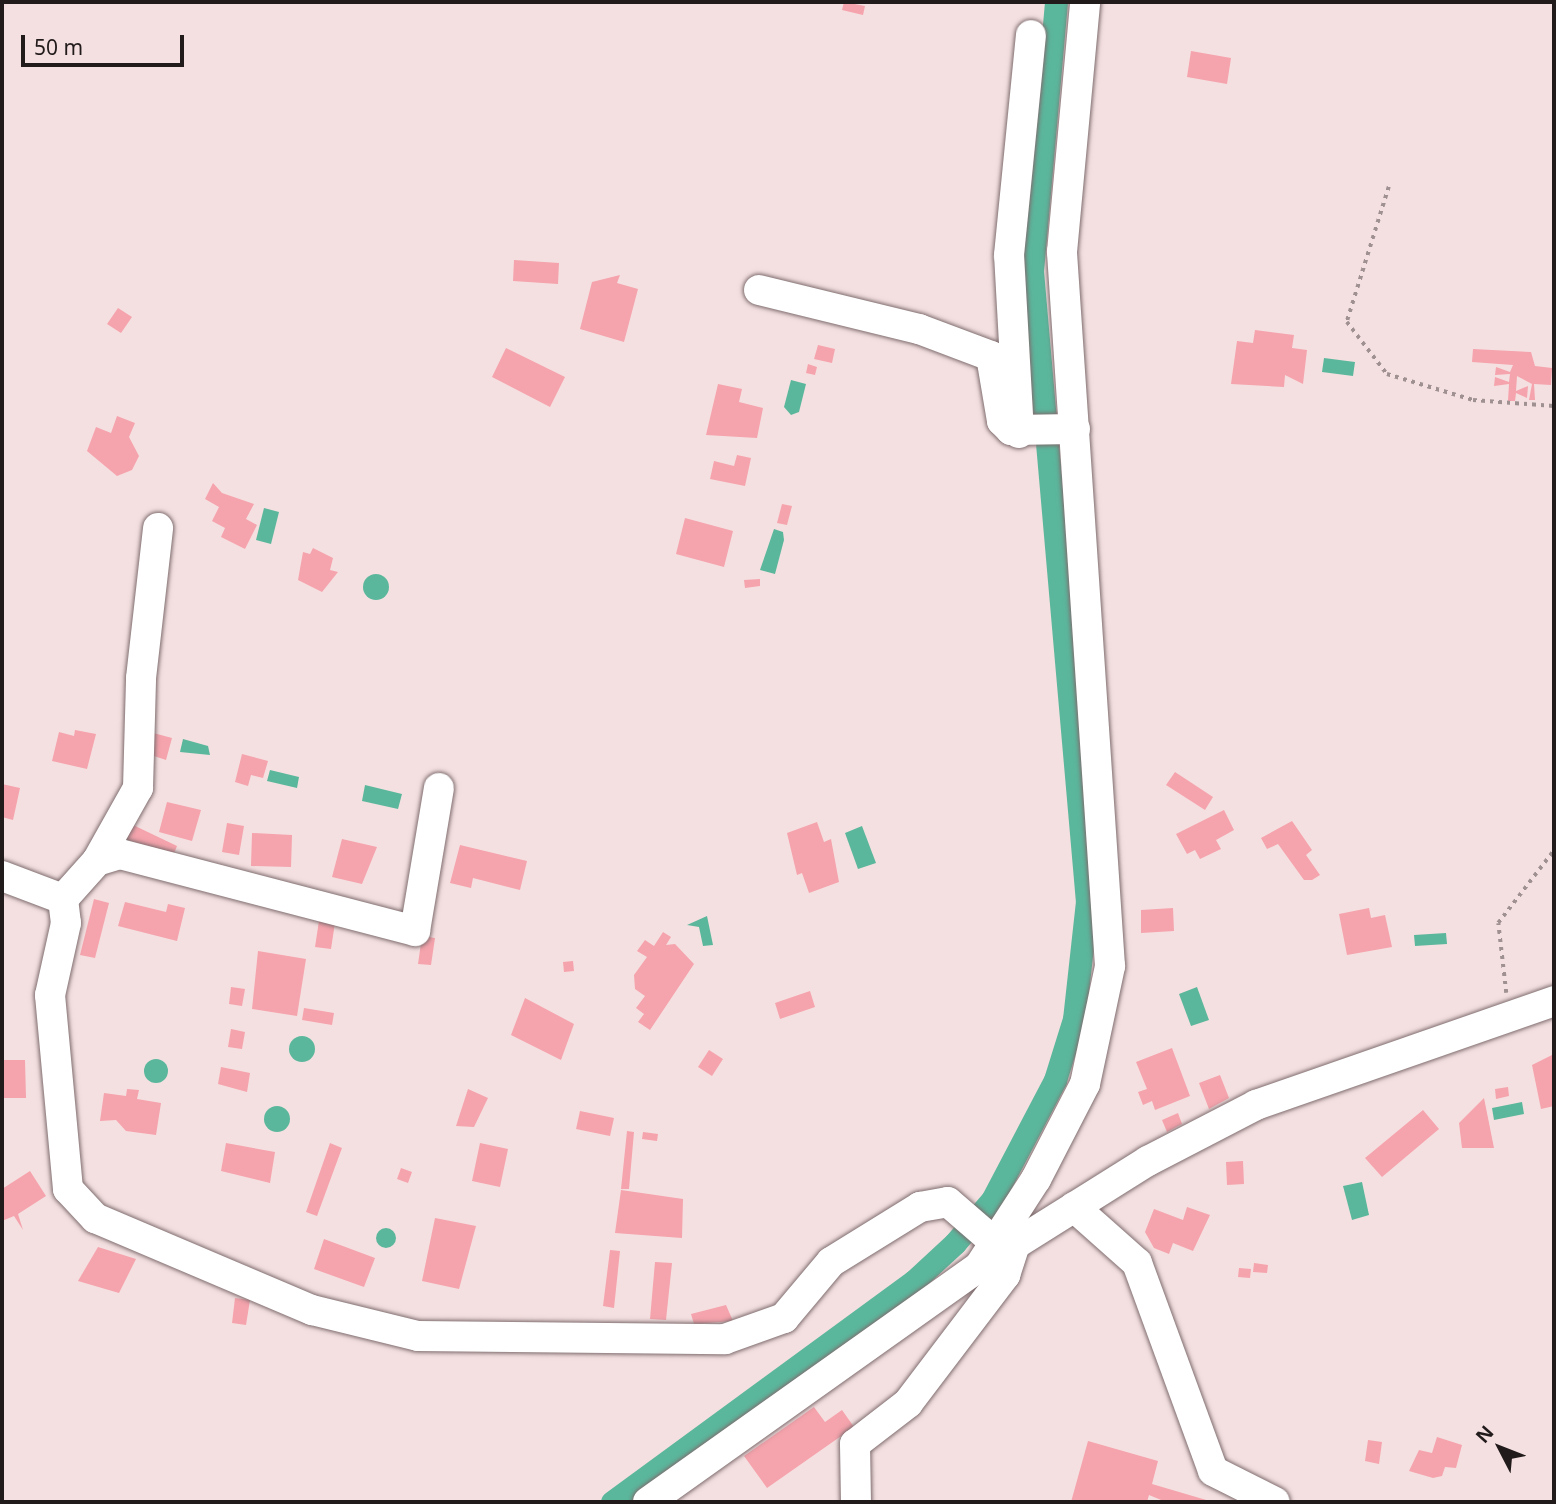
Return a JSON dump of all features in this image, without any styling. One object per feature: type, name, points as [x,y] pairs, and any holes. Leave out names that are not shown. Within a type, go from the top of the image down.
[{"type":"street","points":[[856,1502],[855,1444],[908,1403],[1004,1275],[1004,1243],[1085,1084],[1110,966],[1062,252],[1085,2]]},
{"type":"street","points":[[1022,434],[1009,255],[1031,35]]},
{"type":"street","points":[[759,290],[919,329],[991,356],[1002,421],[1022,434],[1074,429]]},
{"type":"street","points":[[158,528],[141,678],[138,788],[97,861],[63,899],[66,923],[50,995],[68,1189],[96,1218],[312,1310],[418,1336],[725,1339],[784,1318],[831,1262],[920,1207],[948,1202],[1004,1243]]},
{"type":"street","points":[[97,861],[120,854],[415,931],[439,788]]},
{"type":"street","points":[[2,876],[63,899]]},
{"type":"street","points":[[648,1502],[979,1267],[1004,1243],[1256,1105],[1554,1001]]},
{"type":"street","points":[[1074,1207],[1137,1263],[1213,1471],[1275,1502]]},
{"type":"path","points":[[1389,187],[1347,322],[1387,374],[1472,400],[1554,406]]},
{"type":"path","points":[[1508,1016],[1498,923],[1554,850]]},
{"type":"shaded area","points":[[1324,358],[1355,362],[1353,376],[1322,372]]},
{"type":"shaded area","points":[[791,380],[806,384],[799,412],[791,415],[784,407]]},
{"type":"shaded area","points":[[264,508],[279,512],[271,544],[256,540]]},
{"type":"shaded area","points":[[774,529],[783,532],[784,540],[775,574],[760,570]]},
{"type":"shaded area","points":[[376,574],[385,578],[389,587],[385,596],[376,600],[367,596],[363,587],[367,578]]},
{"type":"shaded area","points":[[183,739],[208,746],[210,755],[180,752]]},
{"type":"shaded area","points":[[270,770],[299,777],[297,788],[267,781]]},
{"type":"shaded area","points":[[365,785],[402,794],[398,809],[362,801]]},
{"type":"shaded area","points":[[862,826],[876,863],[858,869],[845,833]]},
{"type":"shaded area","points":[[707,916],[713,945],[703,946],[699,927],[687,925]]},
{"type":"shaded area","points":[[1446,933],[1447,944],[1415,946],[1414,935]]},
{"type":"shaded area","points":[[1197,987],[1209,1020],[1191,1026],[1179,994]]},
{"type":"shaded area","points":[[302,1036],[311,1040],[315,1049],[311,1058],[302,1062],[293,1058],[289,1049],[293,1040]]},
{"type":"shaded area","points":[[156,1059],[167,1066],[168,1071],[161,1082],[156,1083],[145,1076],[144,1071],[151,1060]]},
{"type":"shaded area","points":[[1522,1102],[1524,1114],[1494,1120],[1492,1108]]},
{"type":"shaded area","points":[[277,1106],[286,1110],[290,1119],[286,1128],[277,1132],[268,1128],[264,1119],[268,1110]]},
{"type":"shaded area","points":[[1362,1182],[1369,1215],[1352,1220],[1343,1186]]},
{"type":"shaded area","points":[[386,1228],[393,1231],[396,1238],[393,1245],[386,1248],[379,1245],[376,1238],[379,1231]]},
{"type":"building","points":[[844,2],[865,6],[863,15],[842,10]]},
{"type":"building","points":[[1191,51],[1231,58],[1227,84],[1187,77]]},
{"type":"building","points":[[514,260],[559,263],[558,284],[513,281]]},
{"type":"building","points":[[620,275],[617,283],[638,289],[624,342],[580,329],[592,282]]},
{"type":"building","points":[[118,308],[132,317],[121,333],[107,324]]},
{"type":"building","points":[[1255,330],[1294,335],[1292,348],[1307,350],[1303,384],[1285,375],[1284,387],[1231,384],[1237,341],[1253,343]]},
{"type":"building","points":[[818,345],[835,349],[832,363],[814,359]]},
{"type":"building","points":[[506,348],[565,377],[550,407],[492,377]]},
{"type":"building","points":[[1473,349],[1531,352],[1535,366],[1552,368],[1551,385],[1534,384],[1535,400],[1529,400],[1532,384],[1517,376],[1516,391],[1528,386],[1527,398],[1516,393],[1515,401],[1508,401],[1509,384],[1494,386],[1495,377],[1509,382],[1510,374],[1495,375],[1496,367],[1510,372],[1513,365],[1472,362]]},
{"type":"building","points":[[808,364],[817,367],[815,375],[806,373]]},
{"type":"building","points":[[718,384],[742,389],[739,402],[763,408],[757,438],[706,435]]},
{"type":"building","points":[[117,416],[135,423],[129,437],[139,456],[132,470],[117,476],[87,451],[96,427],[111,433]]},
{"type":"building","points":[[737,455],[751,458],[745,486],[710,479],[714,461],[734,466]]},
{"type":"building","points":[[213,483],[222,493],[254,504],[246,519],[257,525],[245,549],[221,537],[225,528],[212,521],[219,507],[205,499]]},
{"type":"building","points":[[782,504],[792,506],[787,525],[777,523]]},
{"type":"building","points":[[685,518],[733,531],[724,567],[676,554]]},
{"type":"building","points":[[313,548],[333,558],[330,570],[338,572],[322,592],[298,580],[303,552],[310,554]]},
{"type":"building","points":[[760,579],[760,586],[745,588],[744,580]]},
{"type":"building","points":[[75,730],[96,734],[87,769],[52,761],[59,732],[74,736]]},
{"type":"building","points":[[146,731],[172,738],[166,760],[145,753]]},
{"type":"building","points":[[242,754],[268,761],[263,778],[251,775],[248,786],[235,782]]},
{"type":"building","points":[[1175,772],[1213,797],[1205,810],[1166,785]]},
{"type":"building","points":[[2,784],[20,788],[13,820],[2,817]]},
{"type":"building","points":[[167,802],[201,810],[192,841],[159,832]]},
{"type":"building","points":[[1224,810],[1234,830],[1216,840],[1221,849],[1200,859],[1195,850],[1187,854],[1176,834]]},
{"type":"building","points":[[1292,821],[1312,850],[1306,855],[1320,875],[1312,880],[1304,880],[1278,844],[1267,849],[1261,838]]},
{"type":"building","points":[[817,822],[824,842],[831,839],[839,882],[809,893],[802,873],[797,875],[787,833]]},
{"type":"building","points":[[227,823],[244,826],[239,855],[222,852]]},
{"type":"building","points":[[131,824],[177,846],[173,856],[126,839]]},
{"type":"building","points":[[252,833],[292,835],[291,867],[251,866]]},
{"type":"building","points":[[342,839],[377,847],[362,884],[332,877]]},
{"type":"building","points":[[460,845],[527,861],[520,890],[473,878],[471,888],[450,883]]},
{"type":"building","points":[[94,899],[109,903],[95,958],[80,955]]},
{"type":"building","points":[[125,902],[166,912],[168,904],[185,908],[177,941],[118,926]]},
{"type":"building","points":[[1173,908],[1174,931],[1141,933],[1141,910]]},
{"type":"building","points":[[1369,908],[1371,918],[1385,915],[1392,947],[1347,955],[1339,914]]},
{"type":"building","points":[[320,914],[336,916],[331,949],[315,947]]},
{"type":"building","points":[[663,932],[671,937],[666,945],[675,944],[694,964],[650,1030],[638,1022],[644,1014],[636,1008],[645,996],[635,989],[634,975],[647,957],[637,951],[645,940],[654,946]]},
{"type":"building","points":[[422,936],[435,938],[431,965],[418,964]]},
{"type":"building","points":[[258,951],[306,959],[297,1016],[252,1009]]},
{"type":"building","points":[[573,961],[574,971],[564,972],[563,962]]},
{"type":"building","points":[[231,987],[245,989],[242,1006],[229,1004]]},
{"type":"building","points":[[810,991],[815,1007],[780,1019],[775,1003]]},
{"type":"building","points":[[525,998],[574,1024],[561,1060],[511,1035]]},
{"type":"building","points":[[304,1008],[334,1013],[332,1025],[302,1020]]},
{"type":"building","points":[[231,1029],[245,1032],[242,1049],[228,1047]]},
{"type":"building","points":[[1172,1048],[1190,1096],[1155,1110],[1152,1101],[1143,1105],[1138,1092],[1147,1089],[1136,1062]]},
{"type":"building","points":[[709,1050],[723,1059],[712,1076],[698,1067]]},
{"type":"building","points":[[1554,1054],[1554,1106],[1541,1109],[1532,1065]]},
{"type":"building","points":[[2,1060],[25,1060],[26,1098],[2,1098]]},
{"type":"building","points":[[221,1067],[250,1073],[247,1092],[218,1084]]},
{"type":"building","points":[[1220,1075],[1229,1098],[1209,1109],[1199,1083]]},
{"type":"building","points":[[1508,1087],[1509,1096],[1496,1099],[1495,1089]]},
{"type":"building","points":[[127,1089],[139,1090],[137,1099],[161,1103],[156,1135],[126,1131],[116,1120],[100,1121],[104,1093],[126,1096]]},
{"type":"building","points":[[468,1089],[488,1098],[474,1127],[456,1126]]},
{"type":"building","points":[[1484,1098],[1494,1148],[1462,1148],[1459,1123]]},
{"type":"building","points":[[1423,1110],[1439,1129],[1382,1177],[1365,1158]]},
{"type":"building","points":[[580,1111],[614,1118],[610,1136],[576,1129]]},
{"type":"building","points":[[1178,1113],[1182,1124],[1167,1132],[1162,1120]]},
{"type":"building","points":[[627,1131],[634,1132],[629,1189],[621,1189]]},
{"type":"building","points":[[643,1132],[658,1134],[657,1141],[642,1139]]},
{"type":"building","points":[[226,1143],[275,1152],[270,1183],[221,1171]]},
{"type":"building","points":[[330,1143],[342,1148],[317,1216],[306,1212]]},
{"type":"building","points":[[480,1143],[508,1149],[500,1187],[472,1181]]},
{"type":"building","points":[[1243,1161],[1244,1184],[1227,1185],[1226,1162]]},
{"type":"building","points":[[401,1168],[412,1172],[408,1183],[397,1179]]},
{"type":"building","points":[[30,1171],[46,1196],[18,1214],[23,1230],[14,1216],[2,1221],[2,1189]]},
{"type":"building","points":[[621,1190],[683,1199],[682,1238],[615,1233]]},
{"type":"building","points":[[1187,1207],[1210,1215],[1193,1251],[1173,1243],[1169,1254],[1154,1248],[1145,1232],[1154,1209],[1183,1220]]},
{"type":"building","points":[[435,1218],[476,1226],[459,1289],[422,1281]]},
{"type":"building","points":[[324,1239],[375,1258],[364,1287],[314,1269]]},
{"type":"building","points":[[98,1247],[136,1259],[119,1293],[78,1281]]},
{"type":"building","points":[[610,1250],[620,1251],[614,1308],[603,1306]]},
{"type":"building","points":[[655,1262],[672,1263],[666,1320],[650,1319]]},
{"type":"building","points":[[1254,1263],[1268,1265],[1267,1273],[1253,1272]]},
{"type":"building","points":[[1239,1268],[1251,1269],[1250,1278],[1238,1277]]},
{"type":"building","points":[[235,1298],[250,1300],[246,1325],[232,1323]]},
{"type":"building","points":[[726,1305],[733,1321],[694,1324],[691,1314]]},
{"type":"building","points":[[814,1407],[825,1422],[842,1410],[854,1427],[767,1488],[744,1456]]},
{"type":"building","points":[[1437,1437],[1462,1445],[1456,1468],[1445,1467],[1442,1476],[1433,1478],[1409,1471],[1419,1450],[1432,1453]]},
{"type":"building","points":[[1368,1440],[1382,1442],[1379,1464],[1365,1461]]},
{"type":"building","points":[[1088,1441],[1158,1461],[1152,1484],[1213,1502],[1166,1502],[1149,1495],[1147,1502],[1071,1502]]},
{"type":"waterway","points":[[612,1502],[914,1281],[955,1243],[992,1200],[1055,1080],[1074,1019],[1087,902],[1032,271],[1056,2]]}]
